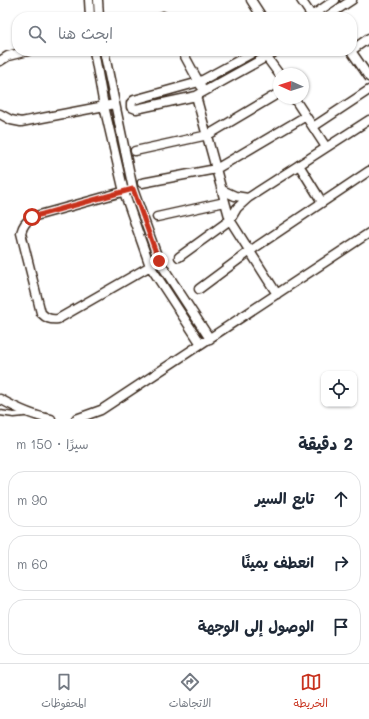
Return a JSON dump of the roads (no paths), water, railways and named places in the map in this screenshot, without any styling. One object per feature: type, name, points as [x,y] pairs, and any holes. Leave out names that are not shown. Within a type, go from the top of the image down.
[{"type":"street","points":[[89,0],[90,12]]},
{"type":"street","points":[[98,0],[99,12]]},
{"type":"street","points":[[251,0],[259,12]]},
{"type":"street","points":[[301,0],[308,12]]},
{"type":"street","points":[[317,12],[335,0]]},
{"type":"street","points":[[335,12],[352,0]]},
{"type":"street","points":[[357,47],[369,38]]},
{"type":"street","points":[[0,61],[12,55]]},
{"type":"street","points":[[95,56],[104,106],[124,192],[150,266],[201,344]]},
{"type":"street","points":[[105,56],[133,189],[159,261],[210,339]]},
{"type":"street","points":[[185,56],[202,87],[197,95],[230,220],[277,294]]},
{"type":"street","points":[[247,56],[199,82],[134,100],[131,103],[131,107],[136,109],[197,95],[262,56]]},
{"type":"street","points":[[266,56],[275,68]]},
{"type":"street","points":[[355,56],[369,77]]},
{"type":"street","points":[[188,86],[188,92],[197,95]]},
{"type":"street","points":[[313,127],[369,90]]},
{"type":"street","points":[[136,151],[208,135],[273,97]]},
{"type":"street","points":[[0,114],[11,120],[21,122],[114,104]]},
{"type":"street","points":[[298,104],[326,147]]},
{"type":"street","points":[[142,182],[216,169],[306,116]]},
{"type":"street","points":[[179,257],[230,220],[238,208],[248,198],[369,120]]},
{"type":"street","points":[[299,165],[322,202]]},
{"type":"street","points":[[198,289],[250,251],[369,171]]},
{"type":"street","points":[[133,189],[32,217],[23,226],[22,233],[41,313],[52,320],[58,319],[159,261]]},
{"type":"street","points":[[222,190],[235,196],[248,198]]},
{"type":"street","points":[[157,217],[225,202]]},
{"type":"street","points":[[76,419],[100,410],[369,233]]},
{"type":"street","points":[[0,399],[16,408],[51,419]]},
{"type":"lane","points":[[0,413],[14,415],[29,413]]}]
